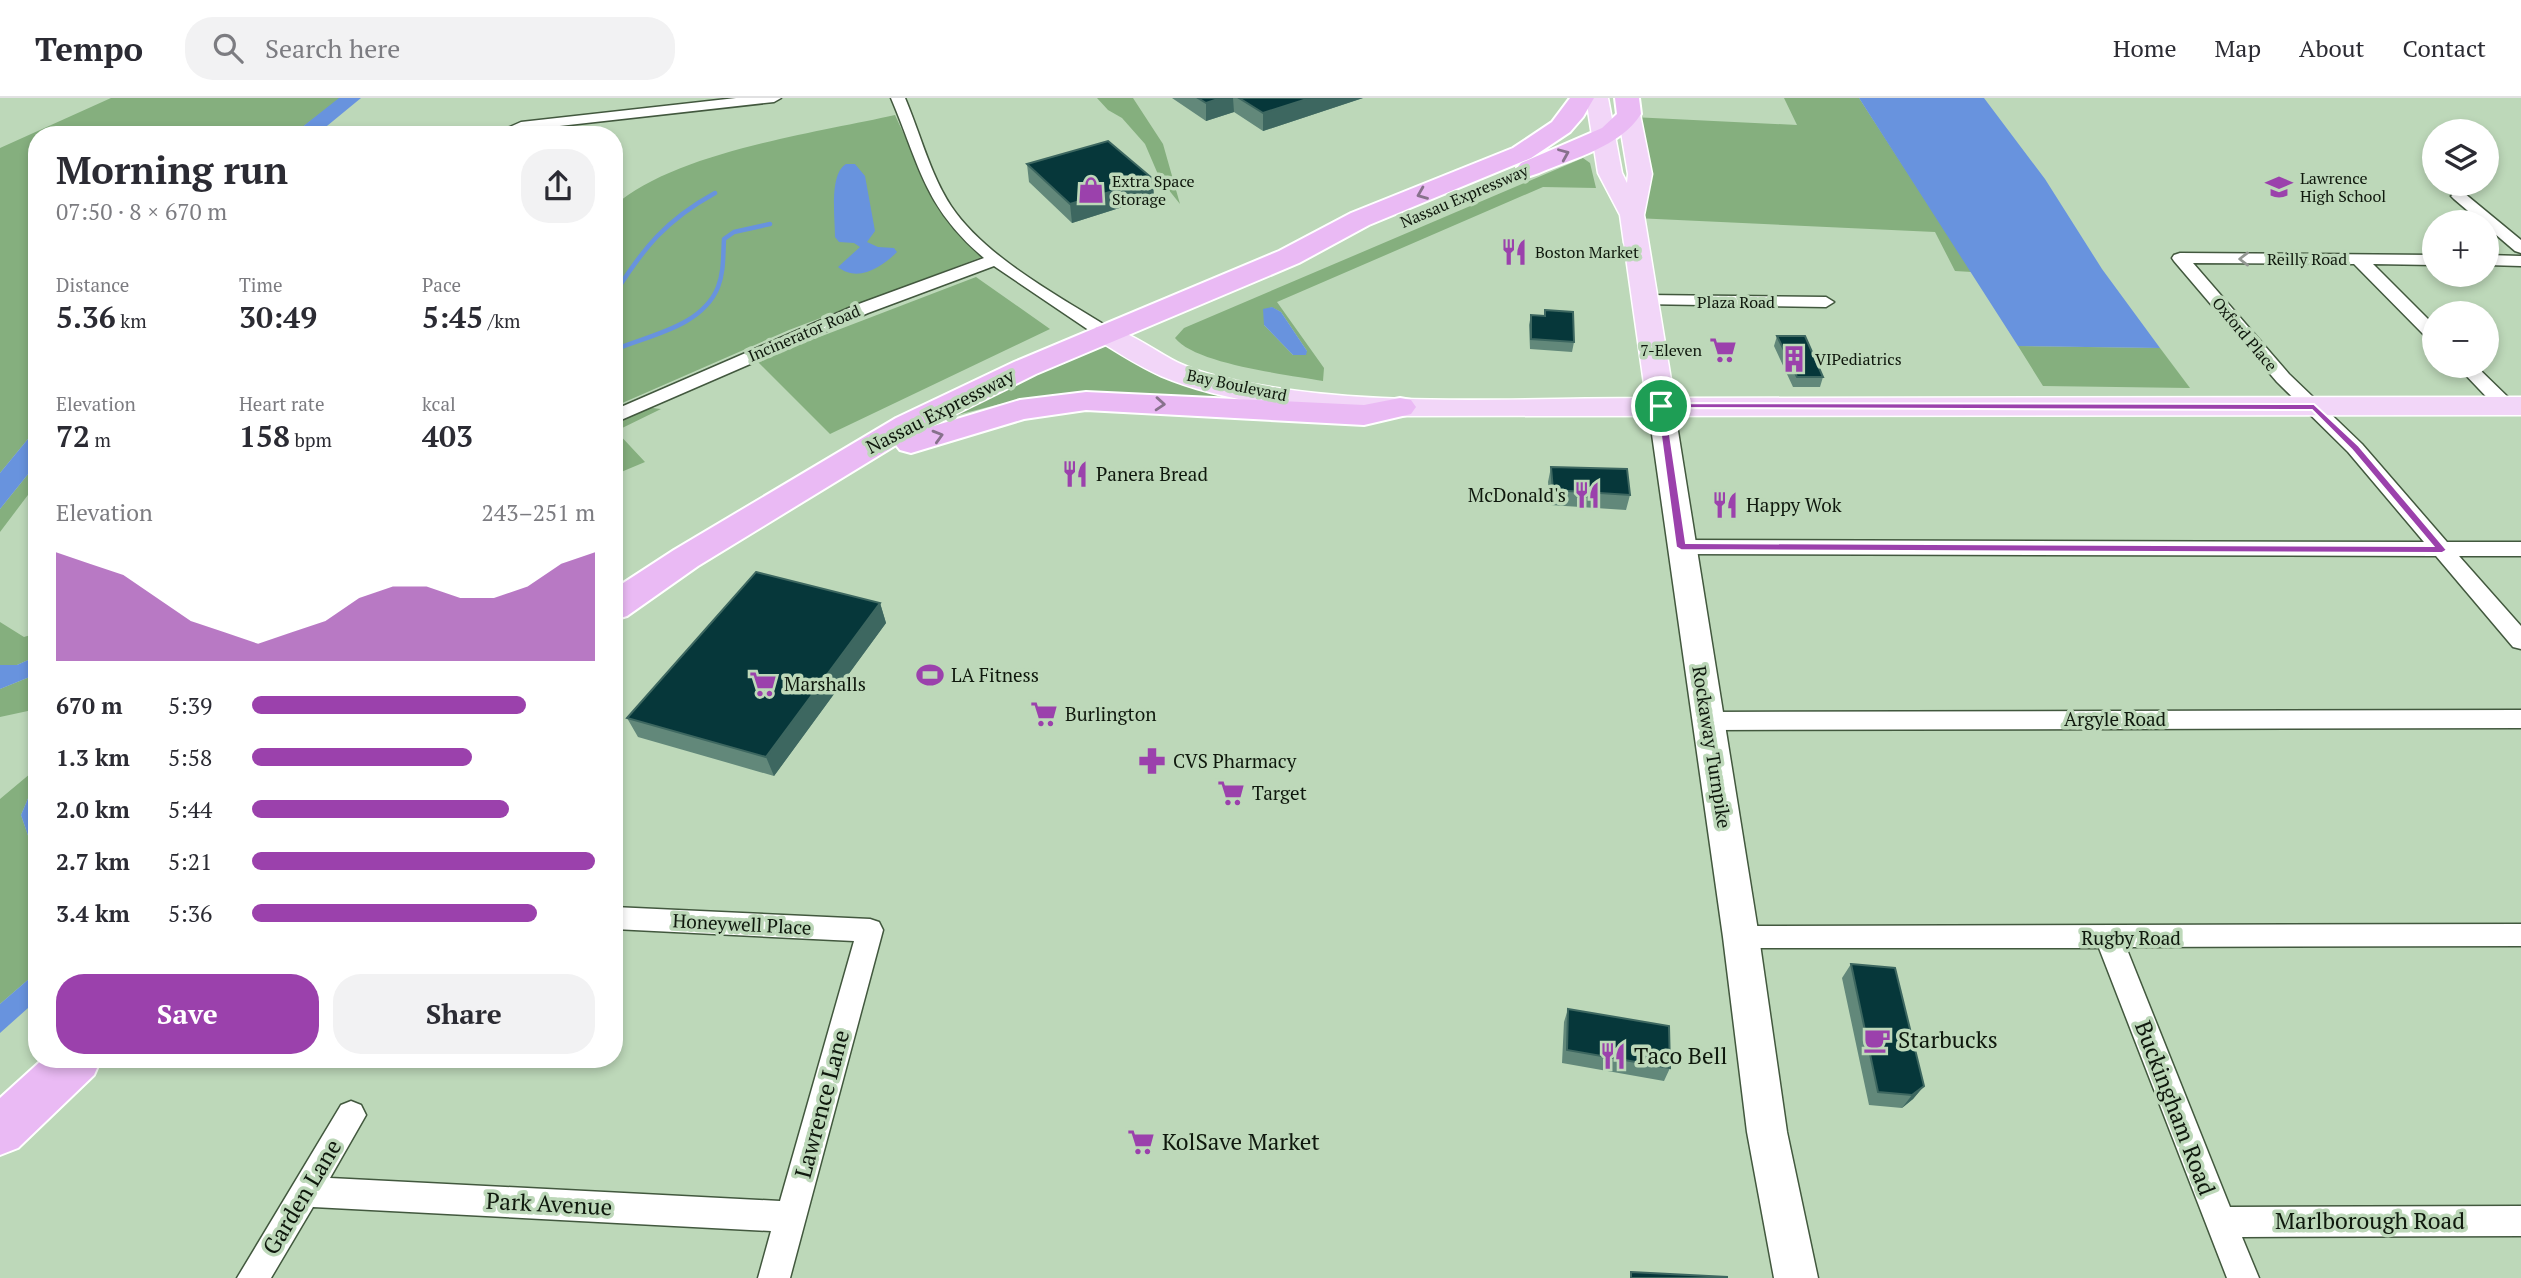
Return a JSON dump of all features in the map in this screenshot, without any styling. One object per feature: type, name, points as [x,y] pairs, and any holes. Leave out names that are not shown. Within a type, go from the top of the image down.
[{"type":"highway","name":"Nassau Expressway","points":[[623,601],[675,565],[848,459],[994,382],[1289,257],[1360,219],[1533,147],[1561,127],[1575,112],[1582,98]]},
{"type":"highway","name":"Nassau Expressway","points":[[1289,257],[1381,231],[1603,137],[1621,126],[1628,106]]},
{"type":"highway","points":[[848,459],[943,436],[1004,414],[1072,402],[1126,401],[1364,415],[1400,407]]},
{"type":"highway","points":[[0,1131],[67,1068]]},
{"type":"main road","name":"Rockaway Turnpike","points":[[1597,98],[1610,173],[1632,215],[1741,937],[1767,1132],[1796,1278]]},
{"type":"main road","name":"Rockaway Turnpike","points":[[1628,106],[1640,174],[1632,215]]},
{"type":"main road","name":"Bay Boulevard","points":[[1105,333],[1164,367],[1200,379],[1318,401],[1400,407],[2514,406]]},
{"type":"street","points":[[530,126],[774,98]]},
{"type":"street","name":"Bay Boulevard","points":[[898,98],[944,207],[968,235],[997,259],[1105,333]]},
{"type":"street","points":[[2459,196],[2521,248]]},
{"type":"street","name":"Reilly Road","points":[[2180,258],[2363,264],[2422,261]]},
{"type":"street","name":"Oxford Place","points":[[2180,258],[2283,378],[2356,448],[2521,641]]},
{"type":"street","name":"Incinerator Road","points":[[623,413],[862,309],[997,259]]},
{"type":"street","points":[[2499,260],[2521,261]]},
{"type":"street","points":[[2363,264],[2422,323]]},
{"type":"street","name":"Plaza Road","points":[[1646,300],[1826,302]]},
{"type":"street","points":[[2480,378],[2514,406]]},
{"type":"street","points":[[1681,547],[2521,549]]},
{"type":"street","name":"Argyle Road","points":[[1709,721],[2521,719]]},
{"type":"street","name":"Honeywell Place","points":[[623,918],[870,930]]},
{"type":"street","name":"Lawrence Lane","points":[[774,1278],[870,930]]},
{"type":"street","name":"Rugby Road","points":[[1741,937],[2521,935]]},
{"type":"street","name":"Buckingham Road","points":[[2109,938],[2243,1278]]},
{"type":"street","name":"Garden Lane","points":[[253,1278],[351,1115]]},
{"type":"street","name":"Park Avenue","points":[[306,1192],[791,1217]]},
{"type":"street","name":"Marlborough Road","points":[[2220,1222],[2521,1221]]},
{"type":"green space","points":[[111,98],[341,98],[304,126],[49,126]]},
{"type":"green space","points":[[1097,98],[1133,98],[1163,144],[1180,204],[1160,179],[1145,144],[1122,118],[1108,110]]},
{"type":"green space","points":[[1784,98],[1859,98],[1972,272],[1955,271],[1935,232],[1635,218],[1632,117],[1797,125]]},
{"type":"green space","points":[[895,115],[924,178],[954,228],[987,255],[789,330],[623,403],[623,199],[640,187],[672,172],[709,158],[787,137]]},
{"type":"green space","points":[[28,135],[28,439],[0,473],[0,148]]},
{"type":"green space","points":[[1583,158],[1590,163],[1596,188],[1543,187],[1277,302],[1324,368],[1323,381],[1267,372],[1202,355],[1175,338],[1184,328]],"holes":[[[1271,307],[1281,312],[1307,351],[1293,355],[1264,325]]]},
{"type":"green space","points":[[976,277],[1050,329],[830,434],[757,361]]},
{"type":"green space","points":[[1093,339],[1163,375],[1288,410],[1047,398],[1000,404],[914,426]]},
{"type":"green space","points":[[2018,346],[2160,348],[2190,388],[2043,386]]},
{"type":"green space","points":[[623,404],[661,409],[623,428]]},
{"type":"green space","points":[[623,438],[645,462],[623,471]]},
{"type":"green space","points":[[28,474],[28,495],[0,532],[0,509]]},
{"type":"green space","points":[[0,622],[24,637],[28,636],[28,660],[17,665],[0,665]]},
{"type":"green space","points":[[28,678],[28,711],[0,717],[0,689]]},
{"type":"green space","points":[[28,776],[28,798],[21,815],[28,836],[28,980],[0,1004],[0,799]]},
{"type":"water","points":[[339,98],[361,98],[327,126],[303,126]]},
{"type":"water","points":[[1859,98],[1984,98],[2045,179],[2102,269],[2160,348],[2018,346]]},
{"type":"water","points":[[846,164],[855,164],[865,176],[875,231],[867,242],[878,247],[894,248],[897,252],[877,268],[854,274],[838,267],[860,247],[854,243],[839,242],[835,237],[835,186],[841,169]]},
{"type":"water","points":[[1272,307],[1281,312],[1307,351],[1306,355],[1293,355],[1264,325],[1263,309]]},
{"type":"water","points":[[28,439],[28,474],[0,509],[0,473]]},
{"type":"water","points":[[28,660],[28,678],[0,689],[0,665],[17,665]]},
{"type":"water","points":[[28,798],[28,836],[21,815]]},
{"type":"water","points":[[28,980],[28,1008],[0,1033],[0,1004]]},
{"type":"building","points":[[1198,98],[1221,98],[1206,103]]},
{"type":"building","points":[[1239,98],[1310,98],[1263,113]]},
{"type":"building","points":[[1108,141],[1153,179],[1070,204],[1027,164]]},
{"type":"building","points":[[1545,310],[1573,312],[1574,342],[1531,339],[1531,315],[1545,316]]},
{"type":"building","points":[[1777,336],[1805,336],[1823,377],[1797,377]]},
{"type":"building","points":[[1551,467],[1627,469],[1630,495],[1553,490]]},
{"type":"building","name":"Marshalls","points":[[756,572],[880,603],[766,757],[627,718]]},
{"type":"building","name":"Starbucks","points":[[1851,964],[1895,968],[1924,1086],[1912,1095],[1878,1092]]},
{"type":"building","name":"Taco Bell","points":[[1568,1009],[1669,1026],[1670,1068],[1567,1050]]},
{"type":"building","points":[[1631,1272],[1727,1277],[1727,1278],[1631,1278]]},
{"type":"waterway","points":[[623,281],[657,236],[683,214],[715,193]]},
{"type":"waterway","points":[[623,347],[673,328],[700,312],[710,301],[720,281],[724,239],[734,232],[770,224]]},
{"type":"place","name":"Lawrence High School","points":[[2279,187]]},
{"type":"place","name":"Extra Space Storage","points":[[1091,190]]},
{"type":"place","name":"Boston Market","points":[[1514,252]]},
{"type":"place","name":"7-Eleven","points":[[1723,350]]},
{"type":"place","name":"VIPediatrics","points":[[1794,359]]},
{"type":"place","name":"Panera Bread","points":[[1075,474]]},
{"type":"place","name":"McDonald's","points":[[1587,495]]},
{"type":"place","name":"Happy Wok","points":[[1725,505]]},
{"type":"place","name":"LA Fitness","points":[[930,675]]},
{"type":"place","name":"Marshalls","points":[[763,684]]},
{"type":"place","name":"Burlington","points":[[1044,714]]},
{"type":"place","name":"CVS Pharmacy","points":[[1152,761]]},
{"type":"place","name":"Target","points":[[1231,793]]},
{"type":"place","name":"Starbucks","points":[[1877,1040]]},
{"type":"place","name":"Taco Bell","points":[[1613,1056]]},
{"type":"place","name":"KolSave Market","points":[[1141,1142]]},
{"type":"route","points":[[1661,406],[2314,407],[2356,448],[2442,550],[1681,547],[1661,406]]}]
